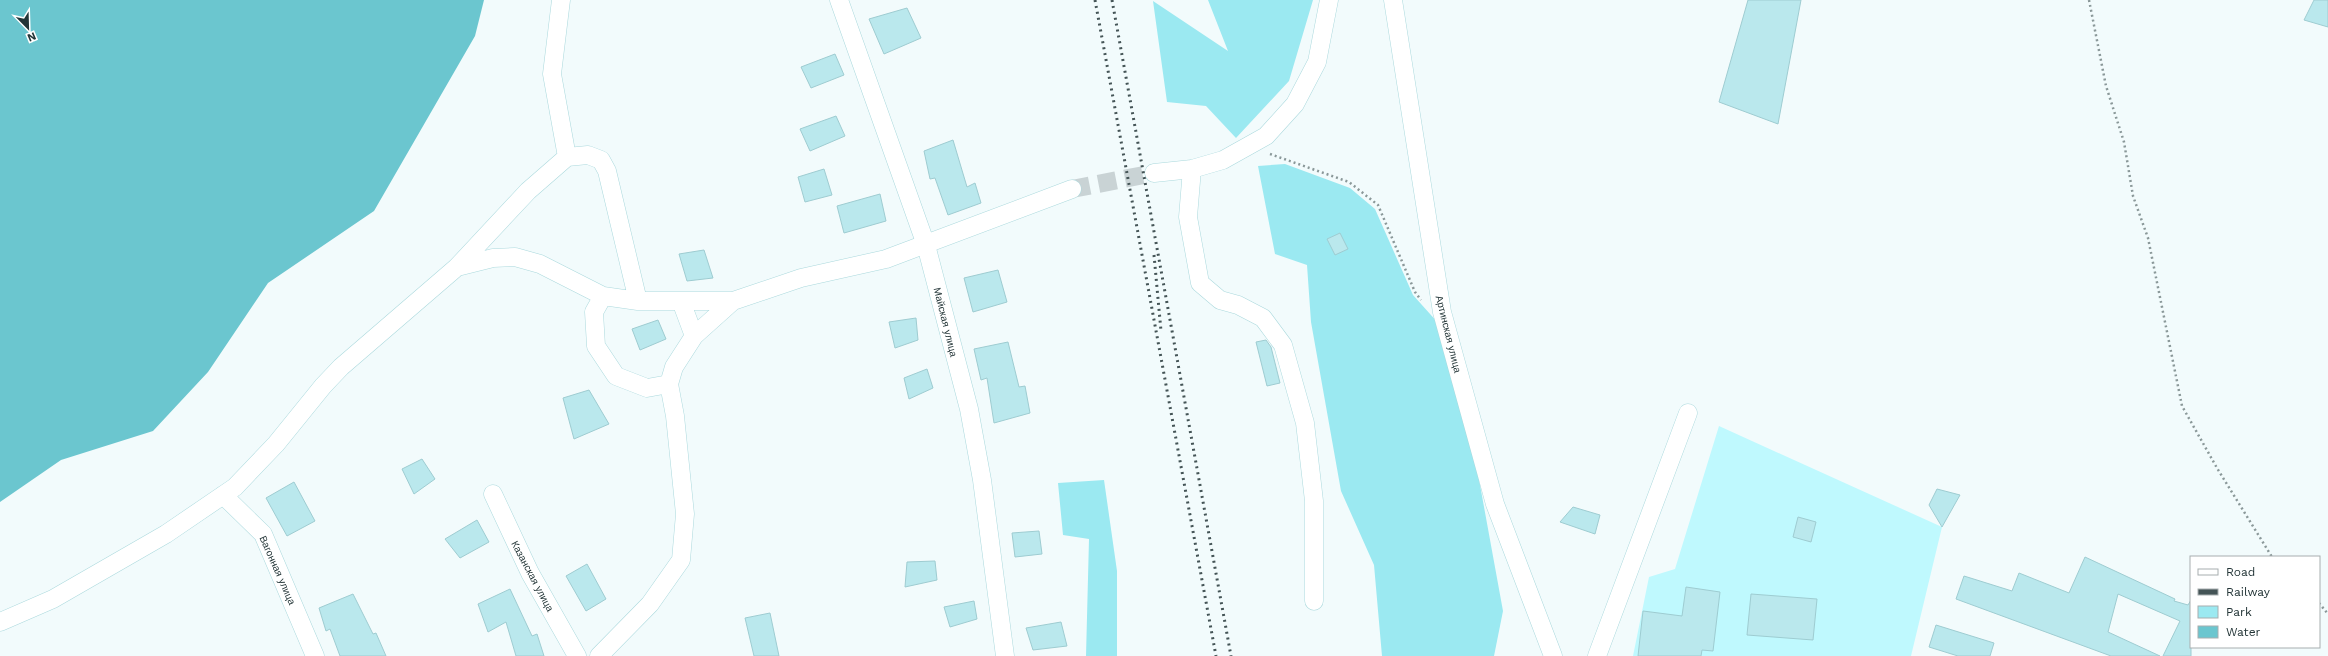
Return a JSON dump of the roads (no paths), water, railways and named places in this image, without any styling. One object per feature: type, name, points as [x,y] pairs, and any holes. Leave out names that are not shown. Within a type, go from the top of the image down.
[{"type":"street","points":[[561,0],[552,74],[568,157]]},
{"type":"street","name":"Майская улица","points":[[839,0],[926,245],[969,409],[982,480],[1005,656]]},
{"type":"street","points":[[1154,174],[1192,169],[1223,160],[1266,136],[1295,104],[1317,62],[1329,0]]},
{"type":"street","name":"Артинская улица","points":[[1393,1],[1441,308],[1495,504],[1553,656]]},
{"type":"street","points":[[0,622],[60,595],[166,534],[235,487],[276,444],[323,386],[341,367],[457,267],[528,191],[568,157],[588,155],[601,160],[607,171],[638,301]]},
{"type":"street","points":[[1192,169],[1188,217],[1200,283],[1220,300],[1238,305],[1264,318],[1283,345],[1305,423],[1314,501],[1314,602]]},
{"type":"street","points":[[457,267],[493,258],[515,257],[540,264],[603,296],[638,301],[734,301],[801,278],[886,259],[1072,188]]},
{"type":"street","points":[[603,296],[594,312],[596,346],[616,376],[647,388],[669,384]]},
{"type":"street","points":[[681,301],[694,336]]},
{"type":"street","points":[[599,656],[650,604],[681,560],[685,514],[675,416],[669,384],[674,367],[694,336],[734,301]]},
{"type":"street","points":[[1597,656],[1688,413]]},
{"type":"street","name":"Казанская улица","points":[[493,494],[530,573],[577,656]]},
{"type":"street","name":"Вагонная улица","points":[[223,495],[263,534],[315,656]]},
{"type":"water","points":[[0,0],[484,0],[475,36],[374,211],[268,283],[208,372],[153,431],[61,460],[0,502]]},
{"type":"tunnel","points":[[1072,189],[1154,173]]},
{"type":"railway","points":[[1095,0],[1216,656]]},
{"type":"railway","points":[[1112,0],[1231,656]]},
{"type":"railway","points":[[1154,255],[1161,331]]}]
